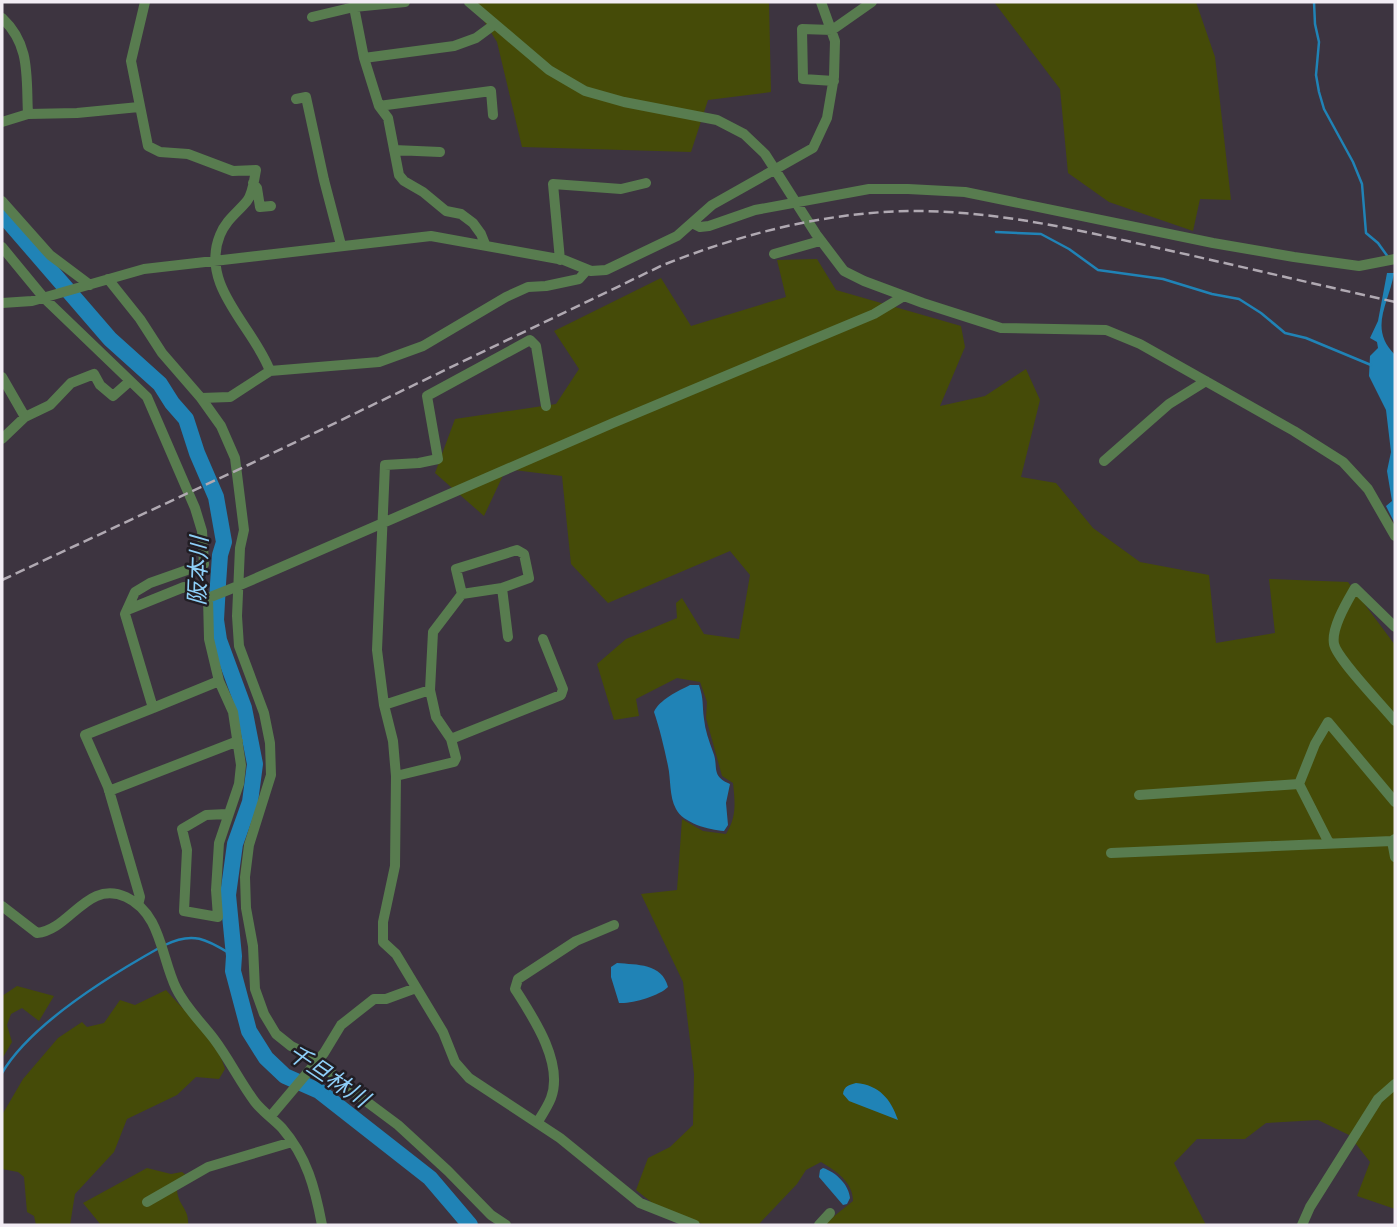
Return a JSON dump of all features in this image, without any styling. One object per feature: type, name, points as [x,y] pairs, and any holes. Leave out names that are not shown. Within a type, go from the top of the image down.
[{"type":"street","points":[[145,2],[131,61],[148,146],[160,152],[188,154],[233,171],[256,170],[247,201],[224,225],[215,248],[214,261],[226,298],[248,329],[271,371]]},
{"type":"street","points":[[312,17],[354,6],[405,2]]},
{"type":"street","points":[[469,2],[550,70],[585,90],[608,98],[706,117],[728,124],[755,143],[818,238],[844,271],[904,296],[1009,329],[1091,329],[1118,333],[1206,381],[1343,462],[1368,489],[1395,536]]},
{"type":"street","points":[[2,303],[32,302],[144,269],[431,236],[560,260],[587,270],[606,270],[677,236],[712,205],[813,148],[827,118],[834,81],[835,41],[821,2]]},
{"type":"street","points":[[834,81],[803,79],[802,29],[832,30],[872,2]]},
{"type":"street","points":[[354,6],[364,58],[379,106],[388,118],[398,174],[446,211],[461,215],[473,223],[485,244]]},
{"type":"street","points":[[2,18],[23,46],[28,114]]},
{"type":"street","points":[[364,58],[454,46],[476,38],[495,24]]},
{"type":"street","points":[[379,106],[491,91],[493,115]]},
{"type":"street","points":[[296,99],[306,97],[341,246]]},
{"type":"street","points":[[2,121],[28,114],[139,107]]},
{"type":"street","points":[[394,150],[440,152]]},
{"type":"street","points":[[253,183],[257,188],[260,207],[271,206]]},
{"type":"street","points":[[560,260],[553,184],[621,189],[646,183]]},
{"type":"street","points":[[692,223],[700,227],[709,226],[755,210],[869,189],[908,189],[965,192],[1294,257],[1360,265],[1395,259]]},
{"type":"street","points":[[2,201],[50,256],[85,286]]},
{"type":"street","points":[[774,254],[818,238]]},
{"type":"street","points":[[2,247],[47,297],[147,397],[195,508],[205,554],[204,564],[150,583],[135,592],[125,614],[153,708]]},
{"type":"street","points":[[201,398],[230,397],[271,371],[379,362],[423,346],[528,287],[579,279],[587,270]]},
{"type":"street","points":[[108,279],[140,319],[162,354],[201,398],[221,426],[237,467],[244,530],[238,586],[239,646],[264,713],[270,743],[271,775],[249,845],[245,877],[255,989],[264,1014],[276,1034],[398,1125],[491,1215],[506,1225]]},
{"type":"street","points":[[127,610],[184,587],[208,598],[238,586],[613,423],[874,314],[904,296]]},
{"type":"street","points":[[546,406],[537,346],[530,340],[427,396],[438,459],[385,465],[376,626],[384,705],[393,740],[396,776],[395,866],[383,922],[383,942],[396,954],[443,1032],[455,1062],[469,1078],[561,1138],[640,1203],[695,1225]]},
{"type":"street","points":[[2,439],[25,417],[50,405],[71,383],[94,374],[100,385],[113,396],[130,381]]},
{"type":"street","points":[[2,377],[25,417]]},
{"type":"street","points":[[1104,461],[1169,404],[1206,381]]},
{"type":"street","points":[[396,776],[454,762],[456,758],[451,739],[436,717],[430,690],[433,632],[462,594],[502,588],[529,578],[524,554],[517,550],[456,569],[462,594]]},
{"type":"street","points":[[502,588],[508,638]]},
{"type":"street","points":[[1395,626],[1355,588],[1339,615],[1334,643],[1340,656],[1395,721]]},
{"type":"street","points":[[208,598],[209,639],[219,681],[233,712],[242,765],[239,784],[219,843],[216,890],[218,917],[184,911],[187,850],[182,829],[206,816],[227,814]]},
{"type":"street","points":[[451,739],[561,695],[563,689],[543,639]]},
{"type":"street","points":[[138,905],[140,897],[109,791],[85,735],[219,681]]},
{"type":"street","points":[[384,705],[430,690]]},
{"type":"street","points":[[1329,843],[1299,784],[1328,722],[1395,802]]},
{"type":"street","points":[[109,791],[238,741]]},
{"type":"street","points":[[1139,795],[1299,784]]},
{"type":"street","points":[[1111,853],[1394,840],[1395,857]]},
{"type":"street","points":[[2,906],[37,933],[54,927],[78,906],[103,894],[126,897],[138,905],[148,915],[157,932],[163,955],[181,998],[228,1058],[257,1104],[303,1157],[313,1180],[321,1225]]},
{"type":"street","points":[[537,1122],[552,1097],[554,1079],[542,1030],[515,989],[518,979],[576,941],[614,925]]},
{"type":"street","points":[[270,1116],[324,1053],[341,1025],[374,999],[386,999],[416,988]]},
{"type":"street","points":[[1302,1225],[1310,1207],[1378,1099],[1395,1084]]},
{"type":"street","points":[[147,1202],[208,1167],[292,1142]]},
{"type":"street","points":[[819,1225],[830,1213]]},
{"type":"green space","points":[[472,2],[769,2],[771,92],[708,100],[691,152],[522,147],[497,42]]},
{"type":"green space","points":[[994,2],[1196,2],[1215,57],[1231,200],[1200,199],[1193,231],[1109,202],[1068,173],[1060,89]]},
{"type":"green space","points":[[817,259],[836,290],[961,326],[965,347],[940,406],[985,396],[1026,369],[1040,400],[1021,477],[1056,483],[1093,528],[1140,562],[1209,575],[1216,643],[1275,633],[1269,579],[1348,582],[1395,645],[1395,1209],[1357,1196],[1370,1162],[1349,1135],[1318,1120],[1266,1123],[1245,1139],[1197,1139],[1174,1163],[1206,1225],[823,1225],[853,1201],[847,1183],[838,1173],[821,1162],[806,1170],[797,1184],[758,1225],[705,1225],[660,1209],[636,1190],[648,1158],[670,1147],[693,1125],[694,1074],[683,982],[641,894],[677,890],[682,819],[703,831],[726,834],[734,815],[733,783],[722,776],[706,718],[707,702],[700,682],[677,678],[636,699],[639,716],[614,720],[597,664],[626,639],[677,618],[676,603],[682,598],[704,634],[739,639],[750,575],[730,551],[608,603],[571,564],[562,476],[506,469],[484,516],[435,473],[455,419],[556,404],[579,369],[554,331],[661,278],[691,326],[786,297],[777,260]]},
{"type":"green space","points":[[17,986],[54,996],[39,1021],[22,1008],[11,1014],[7,1025],[12,1042],[2,1059],[2,996]]},
{"type":"green space","points":[[166,990],[208,1037],[225,1069],[219,1079],[196,1077],[177,1095],[127,1119],[114,1152],[75,1194],[70,1225],[36,1225],[34,1216],[27,1212],[24,1177],[18,1172],[2,1169],[2,1115],[23,1079],[58,1038],[82,1022],[87,1027],[104,1023],[120,1000],[135,1005]]},
{"type":"green space","points":[[147,1168],[171,1174],[182,1172],[187,1176],[178,1181],[177,1189],[179,1200],[187,1213],[188,1225],[101,1225],[83,1203]]},
{"type":"water","points":[[1387,273],[1394,273],[1381,325],[1387,345],[1395,355],[1395,524],[1386,506],[1392,501],[1387,471],[1391,452],[1386,410],[1369,376],[1370,356],[1378,348],[1377,342],[1370,338],[1378,321]]},
{"type":"water","points":[[690,685],[699,685],[705,727],[715,757],[717,774],[730,784],[726,803],[728,825],[724,831],[690,822],[679,814],[672,799],[667,760],[654,712],[664,700]]},
{"type":"water","points":[[617,963],[654,969],[665,979],[668,987],[645,999],[619,1003],[611,977],[611,967]]},
{"type":"water","points":[[856,1083],[883,1094],[898,1120],[849,1101],[843,1094],[844,1091],[847,1086]]},
{"type":"water","points":[[823,1168],[844,1184],[850,1198],[847,1204],[843,1205],[819,1177]]},
{"type":"waterway","points":[[1314,2],[1319,42],[1316,75],[1319,92],[1324,109],[1362,184],[1366,233],[1388,257]]},
{"type":"waterway","name":"阪本川","points":[[2,214],[110,339],[160,384],[186,419],[216,497],[224,542],[220,555],[216,620],[219,640],[244,708],[255,764],[250,802],[235,844],[228,895],[233,971],[249,1031],[266,1058],[285,1076],[319,1091],[430,1178],[470,1225]]},
{"type":"waterway","points":[[996,232],[1041,234],[1069,249],[1098,270],[1163,279],[1239,299],[1285,333],[1306,338],[1371,365]]},
{"type":"waterway","name":"千旦林川","points":[[165,945],[185,938],[201,939],[234,956]]},
{"type":"waterway","name":"千旦林川","points":[[2,1073],[15,1055],[51,1019],[117,972],[159,948]]},
{"type":"railway","points":[[2,580],[663,265],[744,237],[827,218],[920,211],[956,212],[1027,221],[1097,234],[1395,302]]}]
